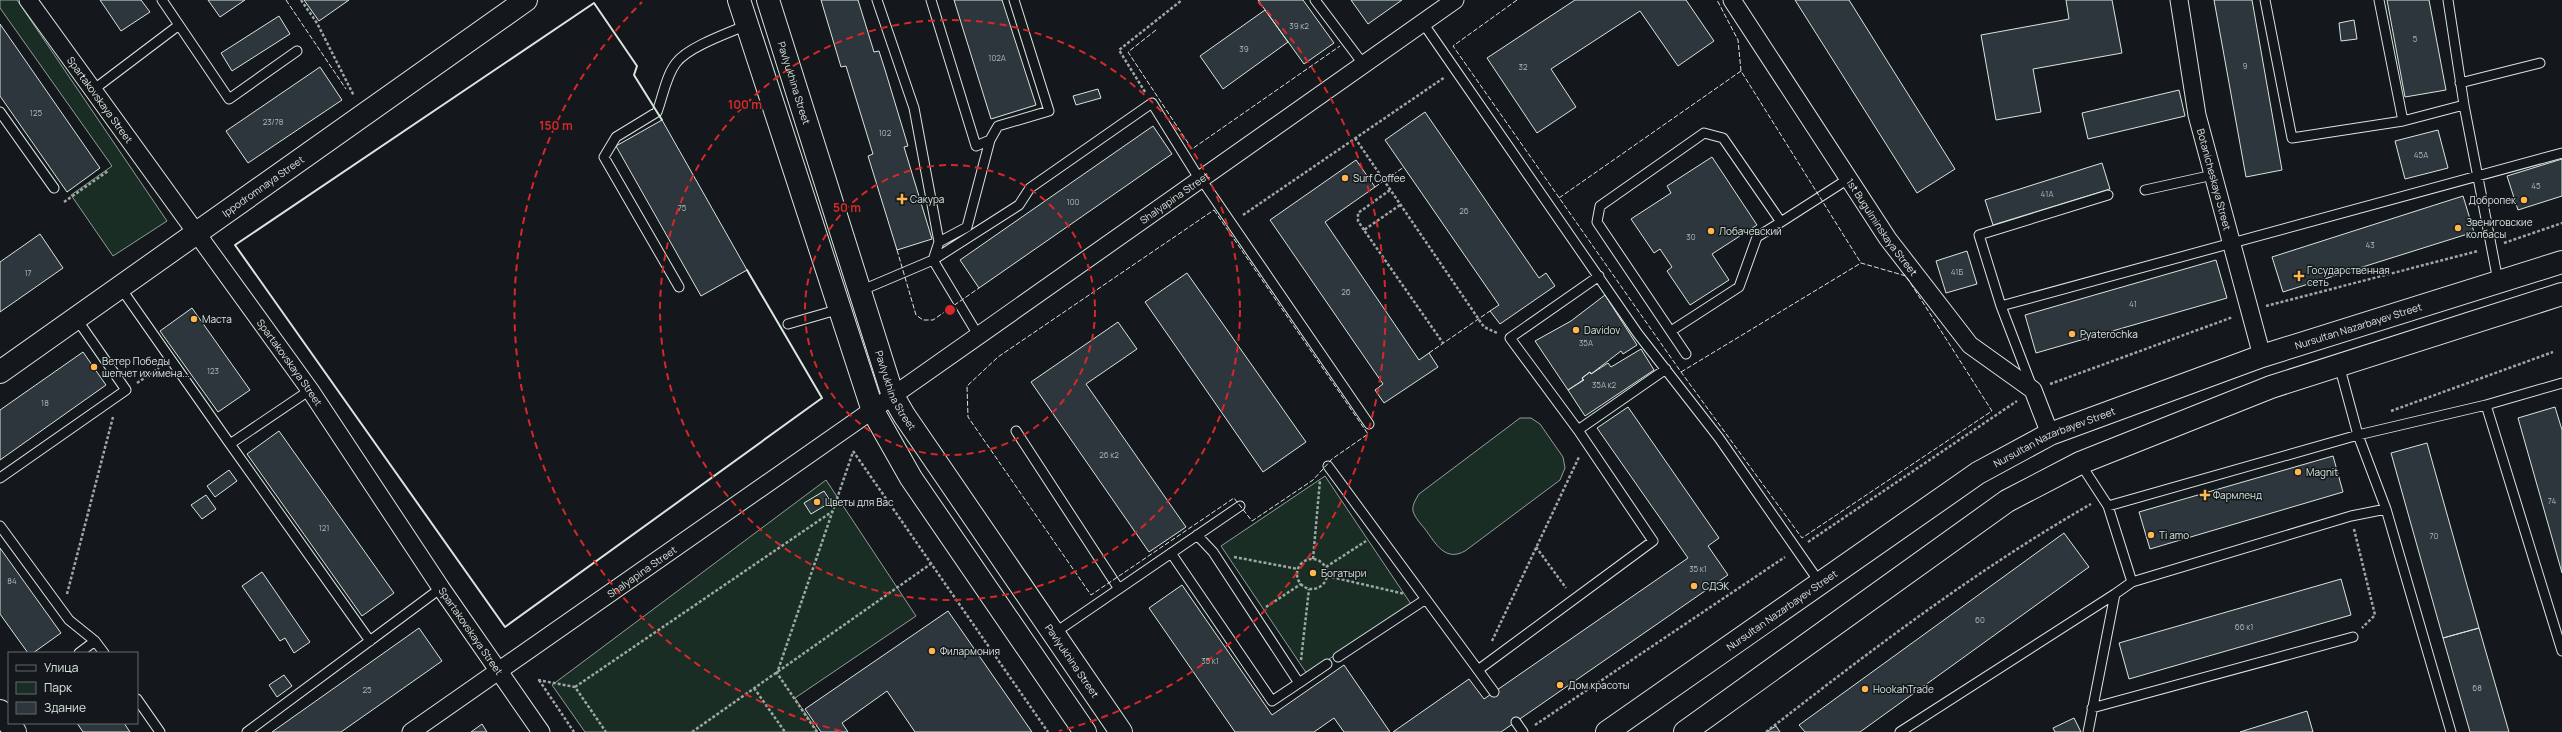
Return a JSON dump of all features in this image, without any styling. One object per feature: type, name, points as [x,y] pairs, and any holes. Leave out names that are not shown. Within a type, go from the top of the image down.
[{"type":"main road","name":"Ippodromnaya Street","points":[[0,372],[526,0]]},
{"type":"main road","points":[[739,0],[873,411],[911,478],[1085,732]]},
{"type":"main road","name":"Pavlyukhina Street","points":[[768,0],[894,396],[904,416],[1052,634],[1121,732]]},
{"type":"main road","name":"Nursultan Nazarbayev Street","points":[[1607,732],[1978,473],[2066,426],[2262,356],[2562,262]]},
{"type":"main road","points":[[1685,732],[2007,501],[2080,463],[2271,387],[2562,294]]},
{"type":"main road","points":[[0,710],[8,722]]},
{"type":"street","name":"Spartakovskaya Street","points":[[28,0],[310,390],[441,588],[541,732]]},
{"type":"street","name":"Shalyapina Street","points":[[411,732],[873,411],[978,334],[1455,0]]},
{"type":"street","name":"1st Bugulminskaya Street","points":[[1732,0],[1888,238],[1970,345],[2033,390]]},
{"type":"street","name":"Botanicheskaya Street","points":[[2179,0],[2197,115],[2262,356]]},
{"type":"street","points":[[2033,390],[2050,434]]},
{"type":"lane","points":[[162,0],[229,98],[297,51]]},
{"type":"lane","points":[[877,0],[914,108],[939,242],[933,260],[978,334]]},
{"type":"lane","points":[[931,0],[976,146],[990,140]]},
{"type":"lane","points":[[939,242],[967,227],[990,140],[998,126],[1048,111],[1014,0]]},
{"type":"lane","points":[[1315,0],[1364,64]]},
{"type":"lane","points":[[2266,0],[2292,138],[2404,121],[2464,105]]},
{"type":"lane","points":[[2379,0],[2404,121]]},
{"type":"lane","points":[[2448,0],[2460,83],[2498,281]]},
{"type":"lane","points":[[1422,23],[1666,369]]},
{"type":"lane","points":[[93,90],[180,25]]},
{"type":"lane","points":[[679,287],[604,157],[616,137],[657,112],[669,75],[677,62],[706,42],[747,25]]},
{"type":"lane","points":[[2460,83],[2540,63]]},
{"type":"lane","points":[[860,291],[933,260],[1019,205],[1030,188],[1152,102],[1200,180],[1369,424]]},
{"type":"lane","points":[[0,112],[54,188]]},
{"type":"lane","points":[[1686,354],[1597,222],[1600,206],[1704,133],[1723,138],[1781,222]]},
{"type":"lane","points":[[2001,306],[2562,153]]},
{"type":"lane","points":[[2145,190],[2213,175]]},
{"type":"lane","points":[[1671,331],[1739,287],[1757,237],[1848,179]]},
{"type":"lane","points":[[2033,390],[2001,306],[1979,235],[2108,195]]},
{"type":"lane","points":[[1478,670],[1653,542],[1585,444],[1578,430],[1510,338],[1599,276]]},
{"type":"lane","points":[[120,287],[370,641]]},
{"type":"lane","points":[[788,324],[840,309]]},
{"type":"lane","points":[[0,478],[122,393],[76,318]]},
{"type":"lane","points":[[1666,369],[1662,365],[1710,425],[1820,583]]},
{"type":"lane","points":[[2339,365],[2358,435],[2386,509],[2451,732]]},
{"type":"lane","points":[[1578,430],[1666,369]]},
{"type":"lane","points":[[2108,506],[2358,435],[2486,405],[2562,383]]},
{"type":"lane","points":[[230,444],[310,390]]},
{"type":"lane","points":[[2486,405],[2562,651]]},
{"type":"lane","points":[[1016,432],[1119,589]]},
{"type":"lane","points":[[2080,463],[2108,506],[2132,582]]},
{"type":"lane","points":[[1329,467],[1494,692]]},
{"type":"lane","points":[[1052,634],[1240,506]]},
{"type":"lane","points":[[1900,732],[2132,582],[2351,516],[2386,509]]},
{"type":"lane","points":[[0,526],[69,620],[95,641],[103,652]]},
{"type":"lane","points":[[1197,535],[1213,552],[1299,683]]},
{"type":"lane","points":[[1171,553],[1272,701],[1327,664]]},
{"type":"lane","points":[[248,732],[441,588]]},
{"type":"lane","points":[[2088,732],[2115,594]]},
{"type":"lane","points":[[1338,657],[1426,599]]},
{"type":"lane","points":[[2092,708],[2353,637]]},
{"type":"lane","points":[[81,652],[95,641]]},
{"type":"lane","points":[[138,700],[160,732]]},
{"type":"lane","points":[[1516,722],[1527,730]]},
{"type":"path","points":[[301,0],[317,23],[354,96]]},
{"type":"path","points":[[1152,102],[1119,50],[1182,0]]},
{"type":"path","points":[[1231,223],[1455,70]]},
{"type":"path","points":[[1355,138],[1484,327],[1510,338]]},
{"type":"path","points":[[64,202],[108,171]]},
{"type":"path","points":[[1390,190],[1358,213],[1358,221],[1443,344]]},
{"type":"path","points":[[1364,230],[1400,205]]},
{"type":"path","points":[[1527,730],[2033,390],[2250,311],[2492,247],[2562,222]]},
{"type":"path","points":[[2385,413],[2553,352]]},
{"type":"path","points":[[56,603],[66,596],[122,393],[171,360]]},
{"type":"path","points":[[1478,670],[1585,444]]},
{"type":"path","points":[[777,673],[853,451],[1048,732]]},
{"type":"path","points":[[1313,559],[1320,476],[1329,467]]},
{"type":"path","points":[[1766,732],[1862,657],[1899,631],[2058,523],[2103,497]]},
{"type":"path","points":[[574,732],[538,680],[575,686],[833,511]]},
{"type":"path","points":[[2351,516],[2375,615],[2353,637]]},
{"type":"path","points":[[1326,566],[1378,532]]},
{"type":"path","points":[[1536,546],[1575,599]]},
{"type":"path","points":[[1213,552],[1298,569]]},
{"type":"path","points":[[1313,559],[1322,562],[1326,566],[1327,576],[1319,588],[1309,589],[1300,584],[1298,569],[1304,561],[1313,559]]},
{"type":"path","points":[[692,732],[932,563]]},
{"type":"path","points":[[1327,576],[1426,599]]},
{"type":"path","points":[[1255,615],[1300,584]]},
{"type":"path","points":[[1299,683],[1309,589]]},
{"type":"path","points":[[777,673],[817,732]]},
{"type":"path","points":[[575,686],[606,732]]},
{"type":"path","points":[[754,688],[785,732]]},
{"type":"green space","points":[[0,0],[17,0],[167,221],[113,256],[71,195],[112,166],[0,8]]},
{"type":"green space","points":[[1520,418],[1531,418],[1540,424],[1563,457],[1565,468],[1560,480],[1465,551],[1458,554],[1446,553],[1437,545],[1415,516],[1413,509],[1419,494]]},
{"type":"green space","points":[[1325,476],[1411,604],[1307,674],[1221,546]]},
{"type":"green space","points":[[826,480],[916,616],[795,698],[818,732],[585,732],[552,685]]},
{"type":"building","points":[[100,0],[141,0],[150,12],[121,31]]},
{"type":"building","points":[[208,0],[245,0],[220,17]]},
{"type":"building","points":[[304,0],[349,0],[319,21]]},
{"type":"building","points":[[821,0],[858,0],[874,52],[879,51],[886,73],[908,146],[904,147],[932,239],[897,250],[868,156],[873,154],[846,66],[841,67]]},
{"type":"building","points":[[954,0],[1002,0],[1036,105],[991,119]]},
{"type":"building","points":[[1258,0],[1303,0],[1334,43],[1304,64]]},
{"type":"building","points":[[1351,0],[1402,0],[1368,24]]},
{"type":"building","points":[[1575,0],[1686,0],[1714,41],[1678,66],[1640,11],[1551,69],[1576,107],[1537,133],[1487,58]]},
{"type":"building","points":[[1795,0],[1849,0],[1955,169],[1917,193]]},
{"type":"building","points":[[2066,0],[2112,0],[2122,53],[2033,69],[2041,112],[1996,120],[1981,35],[2069,19]]},
{"type":"building","points":[[2214,0],[2252,0],[2282,170],[2246,177]]},
{"type":"building","points":[[2387,0],[2429,0],[2446,90],[2405,97]]},
{"type":"building","points":[[1265,10],[1288,42],[1223,89],[1200,56]]},
{"type":"building","points":[[279,16],[290,34],[232,71],[221,53]]},
{"type":"building","points":[[2354,20],[2357,39],[2341,41],[2339,23]]},
{"type":"building","points":[[0,24],[100,168],[67,192],[0,96]]},
{"type":"building","points":[[320,67],[342,100],[248,163],[226,131]]},
{"type":"building","points":[[1098,89],[1101,98],[1076,105],[1073,96]]},
{"type":"building","points":[[2179,90],[2185,116],[2088,139],[2082,113]]},
{"type":"building","points":[[1425,112],[1539,278],[1546,273],[1555,286],[1500,324],[1490,311],[1499,305],[1385,140]]},
{"type":"building","points":[[662,120],[747,270],[701,296],[616,146]]},
{"type":"building","points":[[1153,126],[1172,154],[979,288],[960,260]]},
{"type":"building","points":[[2438,130],[2448,168],[2405,179],[2395,141]]},
{"type":"building","points":[[1712,157],[1757,225],[1712,254],[1729,280],[1690,305],[1667,271],[1672,267],[1660,249],[1654,253],[1631,219],[1671,193],[1667,186]]},
{"type":"building","points":[[2562,159],[2562,196],[2518,210],[2507,176]]},
{"type":"building","points":[[1356,160],[1375,187],[1325,222],[1419,360],[1429,353],[1438,367],[1384,403],[1375,390],[1383,384],[1270,220]]},
{"type":"building","points":[[2102,163],[2110,189],[1993,225],[1985,200]]},
{"type":"building","points":[[2463,196],[2474,232],[2283,292],[2272,257]]},
{"type":"building","points":[[40,234],[63,268],[0,312],[0,262]]},
{"type":"building","points":[[1967,251],[1977,284],[1946,293],[1936,261]]},
{"type":"building","points":[[2216,260],[2227,298],[2036,353],[2025,315]]},
{"type":"building","points":[[1187,273],[1306,442],[1263,472],[1145,302]]},
{"type":"building","points":[[1605,295],[1637,345],[1623,354],[1621,351],[1591,374],[1590,372],[1582,378],[1583,380],[1568,390],[1535,341],[1571,321]]},
{"type":"building","points":[[192,308],[250,390],[218,412],[160,331]]},
{"type":"building","points":[[1118,322],[1137,349],[1086,384],[1186,527],[1149,552],[1031,382]]},
{"type":"building","points":[[1641,349],[1654,370],[1585,416],[1568,390],[1584,380],[1582,378],[1590,372],[1591,374],[1608,363],[1611,367]]},
{"type":"building","points":[[83,352],[106,385],[0,460],[0,410]]},
{"type":"building","points":[[1628,407],[1719,538],[1708,546],[1728,575],[1501,732],[1393,732],[1469,679],[1484,699],[1688,558],[1597,428]]},
{"type":"building","points":[[2555,407],[2562,430],[2562,573],[2518,418]]},
{"type":"building","points":[[279,431],[394,593],[362,616],[247,454]]},
{"type":"building","points":[[2427,443],[2479,628],[2443,638],[2391,453]]},
{"type":"building","points":[[2333,456],[2343,492],[2150,549],[2139,512]]},
{"type":"building","points":[[229,470],[237,481],[215,497],[207,486]]},
{"type":"building","name":"Цветы для Вас","points":[[824,491],[831,502],[811,514],[804,503]]},
{"type":"building","points":[[206,495],[216,509],[202,519],[191,505]]},
{"type":"building","points":[[2064,533],[2089,567],[1860,732],[1805,732],[1799,725]]},
{"type":"building","points":[[0,548],[61,633],[34,652],[27,652],[0,614]]},
{"type":"building","points":[[262,572],[310,642],[294,653],[285,638],[280,641],[242,586]]},
{"type":"building","points":[[2341,579],[2351,615],[2129,679],[2119,643]]},
{"type":"building","points":[[1182,585],[1272,715],[1344,665],[1390,732],[1344,732],[1334,718],[1314,732],[1235,732],[1149,608]]},
{"type":"building","name":"Филармония","points":[[948,611],[1032,732],[915,732],[887,691],[842,723],[848,732],[821,732],[805,709]]},
{"type":"building","points":[[419,628],[442,661],[341,732],[272,732]]},
{"type":"building","points":[[2479,628],[2509,732],[2470,732],[2443,638]]},
{"type":"building","points":[[284,675],[292,686],[277,697],[269,685]]},
{"type":"building","points":[[2307,711],[2313,732],[2240,732]]},
{"type":"building","points":[[2074,718],[2081,732],[2055,732],[2053,728]]},
{"type":"building","points":[[78,724],[125,724],[130,732],[83,732]]},
{"type":"building","points":[[482,724],[487,732],[471,732]]},
{"type":"building","points":[[1776,726],[1780,732],[1766,732]]},
{"type":"fence","points":[[286,0],[346,89]]},
{"type":"fence","points":[[1517,0],[1453,46],[1681,372],[1802,538],[1992,411],[1906,276],[1861,263],[1741,71],[1738,40],[1717,0]]},
{"type":"fence","points":[[1156,30],[1128,52],[1192,149],[1340,46]]},
{"type":"fence","points":[[1559,198],[1741,71]]},
{"type":"fence","points":[[1375,187],[1404,167]]},
{"type":"fence","points":[[1214,210],[1368,434],[1332,459],[1313,480],[1252,521],[1234,498],[1091,595],[968,417],[967,386],[998,357],[1214,210]]},
{"type":"fence","points":[[897,250],[916,315],[923,320],[933,320],[979,288]]},
{"type":"fence","points":[[1681,372],[1861,263]]},
{"type":"fence","points":[[1429,353],[1490,311]]},
{"type":"wall","points":[[662,120],[634,75],[637,66],[594,3],[235,245],[505,627],[822,398],[747,270]]},
{"type":"place","name":"Surf Coffee","points":[[1345,178]]},
{"type":"place","name":"Сакура","points":[[902,199]]},
{"type":"place","name":"Добропек","points":[[2524,200]]},
{"type":"place","name":"Звениговские колбасы","points":[[2458,228]]},
{"type":"place","name":"Лобачевский","points":[[1711,231]]},
{"type":"place","name":"Государственная сеть","points":[[2299,276]]},
{"type":"place","name":"Маста","points":[[194,319]]},
{"type":"place","name":"Davidov","points":[[1576,330]]},
{"type":"place","name":"Pyaterochka","points":[[2072,334]]},
{"type":"place","name":"Ветер Победы шепчет их имена...","points":[[94,367]]},
{"type":"place","name":"Magnit","points":[[2298,472]]},
{"type":"place","name":"Фармленд","points":[[2205,495]]},
{"type":"place","name":"Цветы для Вас","points":[[817,502]]},
{"type":"place","name":"Ti amo","points":[[2151,535]]},
{"type":"place","name":"Богатыри","points":[[1313,573]]},
{"type":"place","name":"СДЭК","points":[[1694,586]]},
{"type":"place","name":"Филармония","points":[[932,651]]},
{"type":"place","name":"Дом красоты","points":[[1560,685]]},
{"type":"place","name":"HookahTrade","points":[[1865,689]]}]
